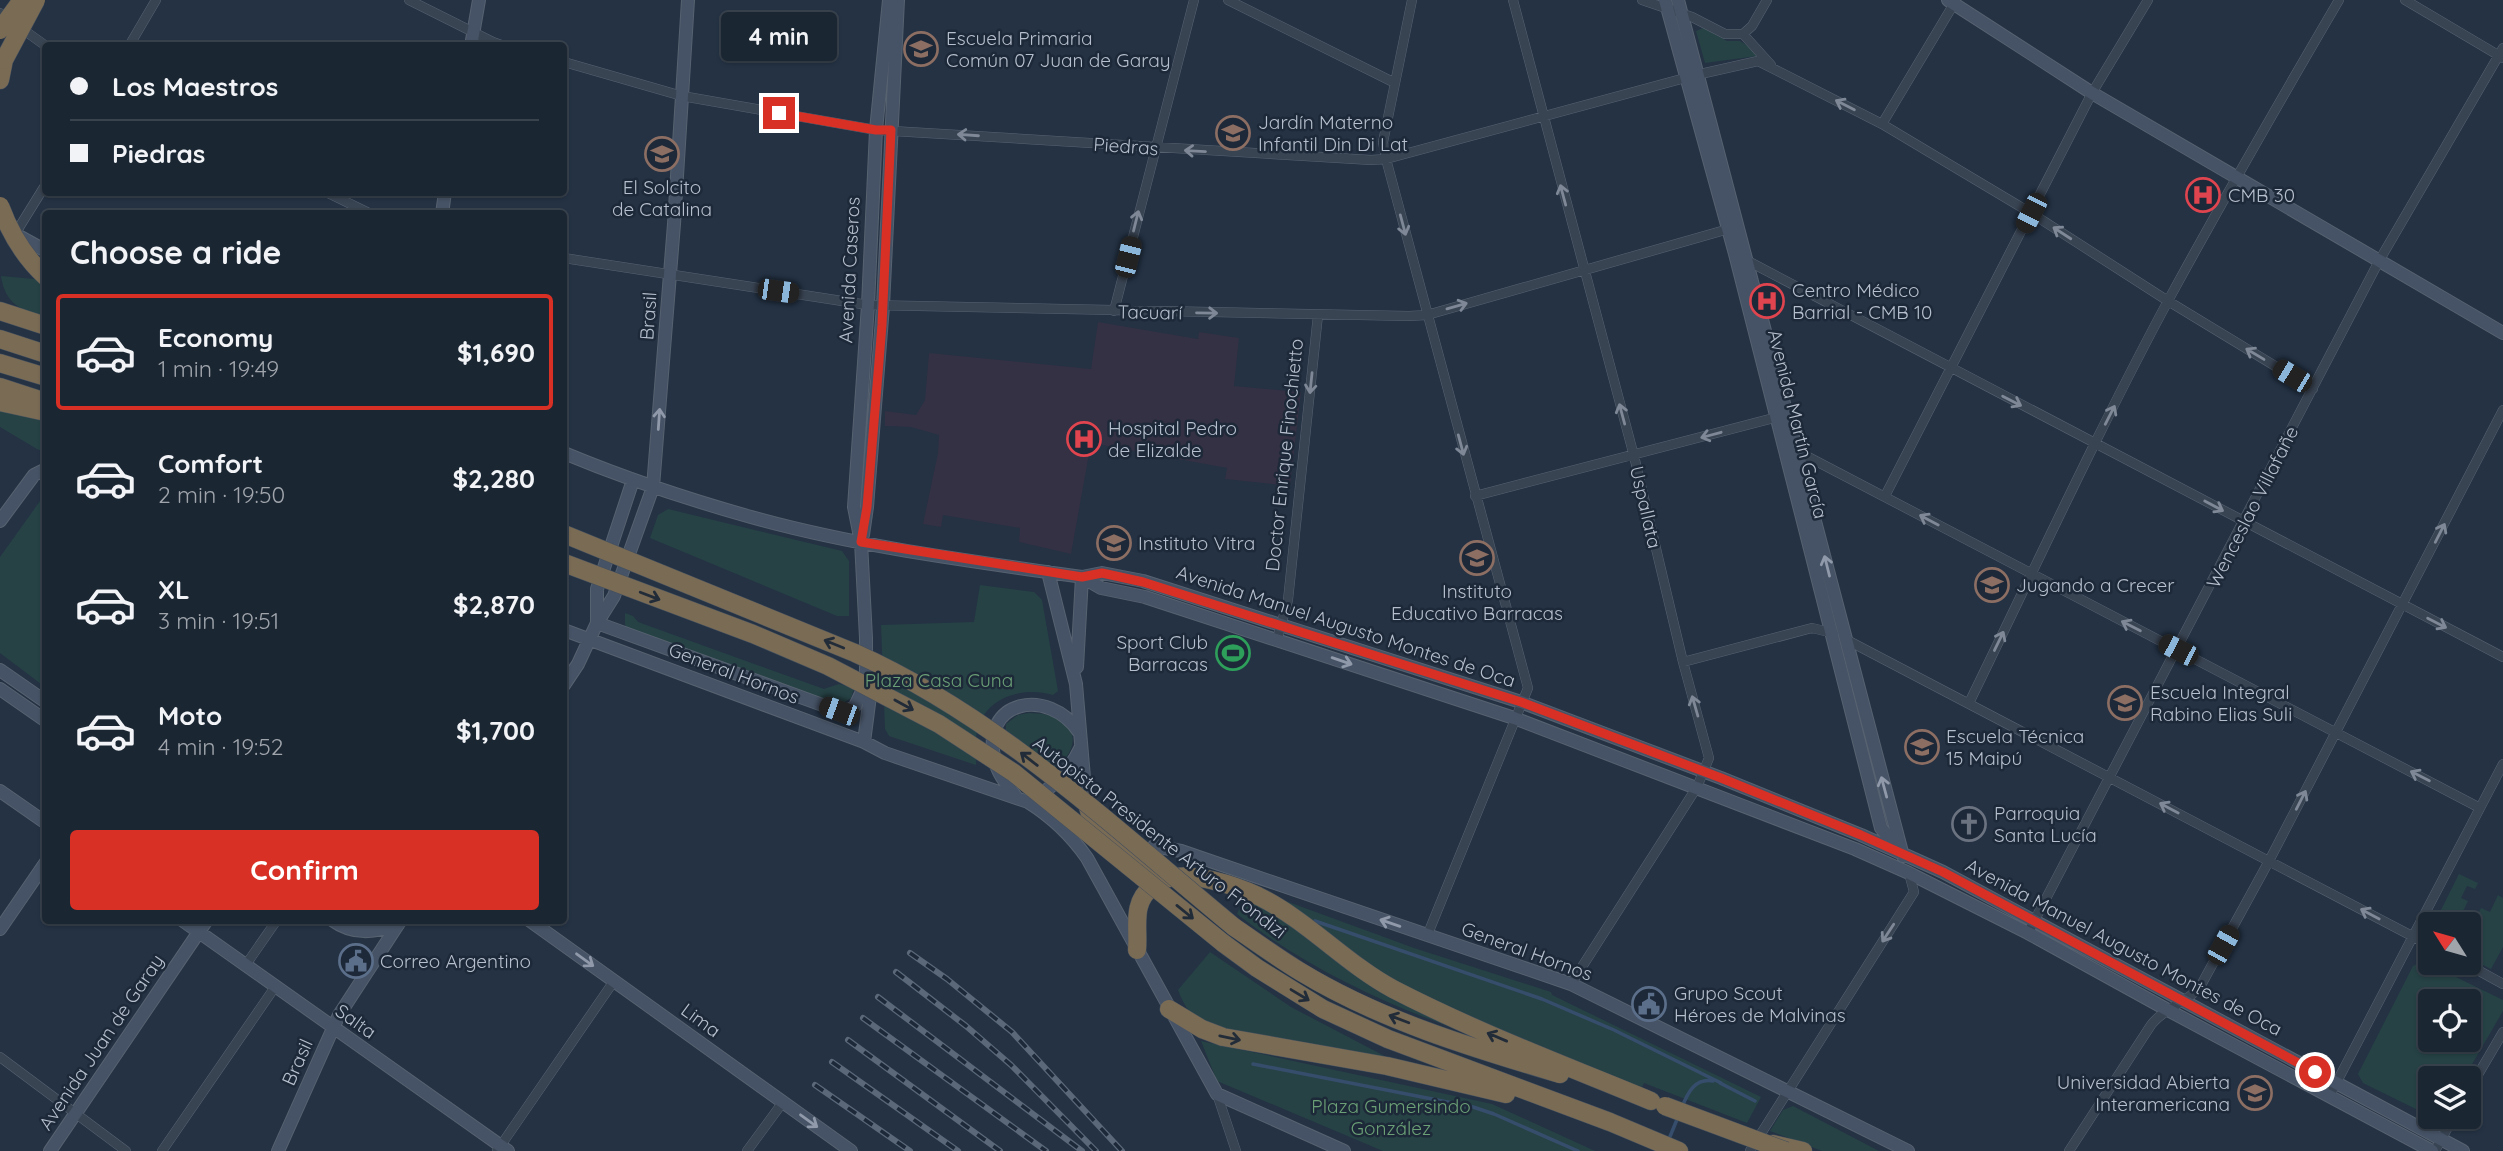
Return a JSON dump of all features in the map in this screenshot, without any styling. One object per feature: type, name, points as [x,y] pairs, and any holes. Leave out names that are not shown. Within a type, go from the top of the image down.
[{"type":"highway","points":[[0,30],[22,0]]},
{"type":"highway","points":[[0,80],[2,65],[36,0]]},
{"type":"highway","points":[[0,206],[13,237],[42,273]]},
{"type":"highway","points":[[0,311],[42,325]]},
{"type":"highway","points":[[0,339],[42,353]]},
{"type":"highway","points":[[0,363],[42,376]]},
{"type":"highway","points":[[0,387],[42,401]]},
{"type":"highway","points":[[7,404],[42,412]]},
{"type":"highway","name":"Autopista Presidente Arturo Frondizi","points":[[567,535],[855,653],[898,672],[931,691],[991,730],[1234,927],[1301,972],[1386,1014],[1501,1057],[1658,1104],[1757,1146],[1786,1151]]},
{"type":"highway","name":"Autopista Presidente Arturo Frondizi","points":[[567,564],[753,634],[828,666],[939,724],[1014,773],[1256,968],[1323,1009],[1388,1039],[1610,1122],[1679,1151]]},
{"type":"highway","points":[[1086,801],[1095,829],[1103,839],[1173,878]]},
{"type":"highway","points":[[1137,950],[1136,922],[1141,899],[1160,881],[1173,878],[1215,881],[1257,895],[1391,988],[1451,1018],[1658,1104]]},
{"type":"highway","points":[[1169,1009],[1202,1030],[1223,1037],[1439,1077],[1610,1122]]},
{"type":"highway","points":[[1757,1146],[1803,1151]]},
{"type":"main road","points":[[472,39],[479,0]]},
{"type":"main road","name":"Brasil","points":[[567,680],[614,596],[653,487],[688,0]]},
{"type":"main road","name":"Avenida Caseros","points":[[863,742],[870,696],[866,682],[861,542],[854,507],[868,305],[876,130],[888,0]]},
{"type":"main road","name":"Avenida Caseros","points":[[861,542],[867,507],[883,306],[898,0]]},
{"type":"main road","name":"Avenida Martín García","points":[[1678,0],[1691,76]]},
{"type":"main road","points":[[1953,1],[2092,93],[2503,332]]},
{"type":"main road","name":"Avenida Martín García","points":[[1666,5],[1691,76],[1733,228],[1748,261],[1782,416]]},
{"type":"main road","points":[[0,225],[42,249]]},
{"type":"main road","name":"Avenida Martín García","points":[[1733,228],[1735,254],[1845,639],[1901,853],[1909,873]]},
{"type":"main road","name":"Avenida Martín García","points":[[1791,449],[1830,631],[1881,828],[1901,853]]},
{"type":"main road","name":"Avenida Manuel Augusto Montes de Oca","points":[[567,454],[653,487],[752,517],[861,542],[1082,577],[1102,573],[1143,582],[1521,702],[1705,772],[1901,853],[2035,921],[2337,1083],[2436,1147]]},
{"type":"main road","points":[[0,521],[42,470]]},
{"type":"main road","name":"Brasil","points":[[597,623],[597,589],[633,480]]},
{"type":"main road","points":[[1048,572],[1076,684],[1086,801]]},
{"type":"main road","points":[[1076,684],[1082,577]]},
{"type":"main road","name":"Avenida Manuel Augusto Montes de Oca","points":[[1082,577],[1101,588],[1145,597],[1514,718],[1697,787],[1909,873],[2028,933],[2330,1096],[2436,1147],[2463,1151]]},
{"type":"main road","name":"General Hornos","points":[[597,623],[839,711],[846,712],[853,708],[866,682]]},
{"type":"main road","name":"General Hornos","points":[[567,631],[863,742],[884,753],[1023,800],[1058,823],[1076,842],[1137,950]]},
{"type":"main road","points":[[0,670],[42,699]]},
{"type":"main road","points":[[0,688],[42,718]]},
{"type":"main road","points":[[1019,705],[1050,707],[1072,721],[1082,739],[1072,764],[1059,780],[1048,790],[1023,800],[1001,775],[995,761],[995,726],[1001,716],[1019,705]]},
{"type":"main road","points":[[0,791],[42,820]]},
{"type":"main road","name":"General Hornos","points":[[1154,846],[1181,851],[1571,984],[1908,1151]]},
{"type":"main road","points":[[0,929],[42,868]]},
{"type":"main road","name":"Salta","points":[[187,924],[502,1149]]},
{"type":"main road","name":"Avenida Juan de Garay","points":[[50,1151],[205,924]]},
{"type":"main road","points":[[339,924],[362,932],[395,924]]},
{"type":"main road","name":"Brasil","points":[[278,1151],[339,1015],[398,924]]},
{"type":"main road","name":"Lima","points":[[535,924],[850,1151]]},
{"type":"main road","points":[[1137,950],[1217,1094],[1339,1150]]},
{"type":"street","points":[[131,42],[156,0]]},
{"type":"street","points":[[409,0],[472,39]]},
{"type":"street","points":[[1114,311],[1194,0]]},
{"type":"street","points":[[1228,0],[1395,83]]},
{"type":"street","points":[[1412,0],[1383,142],[1528,688],[1427,936]]},
{"type":"street","name":"Uspallata","points":[[1513,0],[1634,456],[1709,758],[1705,772]]},
{"type":"street","points":[[1642,0],[1666,5],[1722,33],[1732,35],[1743,34],[1752,26],[1767,0]]},
{"type":"street","points":[[1885,496],[2092,93],[2148,0]]},
{"type":"street","points":[[1969,703],[2168,301],[2339,0]]},
{"type":"street","points":[[2405,0],[2502,54]]},
{"type":"street","points":[[1882,124],[1953,1]]},
{"type":"street","points":[[0,13],[42,43]]},
{"type":"street","points":[[1743,34],[1774,69],[1882,124],[2031,213],[2168,301],[2313,389]]},
{"type":"street","name":"Wenceslao Villafañe","points":[[2028,933],[2379,261],[2502,54]]},
{"type":"street","name":"Piedras","points":[[567,63],[682,96],[876,130],[1154,148],[1386,159],[1751,62],[1758,61],[1774,69]]},
{"type":"street","points":[[15,234],[42,190]]},
{"type":"street","points":[[334,196],[363,210]]},
{"type":"street","name":"Tacuarí","points":[[567,258],[883,306],[1318,316],[1427,314],[1733,228]]},
{"type":"street","points":[[1735,254],[2503,657]]},
{"type":"street","name":"Doctor Enrique Finochietto","points":[[1277,640],[1288,600],[1318,316]]},
{"type":"street","points":[[2069,1151],[2151,1024],[2165,1009],[2184,1001],[2200,987],[2269,861],[2503,410]]},
{"type":"street","points":[[1475,496],[1782,416]]},
{"type":"street","points":[[1791,449],[2480,808]]},
{"type":"street","points":[[1683,662],[1812,628],[1830,631],[2418,940]]},
{"type":"street","points":[[2330,1096],[2503,764]]},
{"type":"street","points":[[1571,984],[1705,772]]},
{"type":"street","points":[[1757,1146],[1788,1091],[1914,892],[1909,873]]},
{"type":"street","points":[[245,966],[274,924]]},
{"type":"street","points":[[2482,972],[2503,984]]},
{"type":"street","points":[[502,1149],[614,981]]},
{"type":"street","points":[[162,1151],[275,987]]},
{"type":"street","points":[[2481,1070],[2503,1032]]},
{"type":"street","points":[[0,1057],[126,1151]]},
{"type":"street","points":[[1217,1094],[1236,1151]]},
{"type":"street","points":[[747,1151],[783,1102]]},
{"type":"street","points":[[2436,1147],[2446,1129]]},
{"type":"shaded area","name":"Hospital Pedro de Elizalde","points":[[1098,322],[1198,339],[1199,332],[1239,338],[1234,386],[1301,392],[1290,486],[1225,479],[1227,468],[1091,443],[1071,554],[1019,542],[1020,528],[943,515],[941,527],[923,524],[938,453],[939,435],[911,427],[885,426],[885,411],[916,415],[925,400],[929,353],[1091,369]]},
{"type":"green space","points":[[1703,28],[1727,41],[1740,41],[1756,51],[1757,56],[1705,63],[1696,31]]},
{"type":"green space","points":[[1,276],[42,280],[42,317],[16,304],[3,286]]},
{"type":"green space","points":[[0,409],[12,409],[42,419],[42,451],[37,449],[0,427]]},
{"type":"green space","points":[[42,498],[42,685],[0,653],[0,557]]},
{"type":"green space","points":[[668,509],[842,551],[849,561],[849,616],[837,616],[650,538],[658,515]]},
{"type":"green space","name":"Plaza Casa Cuna","points":[[980,585],[1034,592],[1042,600],[1058,691],[1053,695],[1018,693],[997,702],[988,710],[977,731],[976,765],[889,736],[885,729],[881,625],[974,622]]},
{"type":"green space","points":[[625,613],[638,622],[824,689],[839,684],[854,688],[851,698],[845,702],[824,699],[629,629],[625,625]]},
{"type":"green space","name":"Plaza Casa Cuna","points":[[1029,713],[1054,717],[1068,726],[1071,732],[1073,738],[1070,751],[1056,767],[1006,730],[1006,724],[1018,715]]},
{"type":"green space","points":[[2459,874],[2478,883],[2475,889],[2467,886],[2461,898],[2468,901],[2462,912],[2441,910]]},
{"type":"green space","points":[[1264,893],[1414,948],[1551,992],[1552,995],[1761,1097],[1747,1123],[1644,1083],[1642,1087],[1619,1080],[1504,1033],[1385,977]]},
{"type":"green space","points":[[2498,895],[2503,898],[2503,947],[2491,969],[2482,964],[2482,912],[2479,912],[2481,908],[2490,912]]},
{"type":"green space","points":[[1244,898],[1260,903],[1479,1037],[1353,986],[1293,953],[1237,914]]},
{"type":"green space","points":[[1210,952],[1291,1007],[1396,1062],[1223,1031],[1200,1020],[1190,1012],[1178,990]]},
{"type":"green space","points":[[2418,964],[2418,975],[2452,975],[2480,989],[2418,989],[2418,1052],[2479,1052],[2471,1066],[2418,1066],[2418,1110],[2363,1083],[2358,1074],[2413,966]]},
{"type":"green space","points":[[2481,989],[2503,1000],[2503,1011],[2481,1049]]},
{"type":"green space","name":"Plaza Gumersindo González","points":[[1201,1041],[1492,1104],[1595,1151],[1383,1151],[1217,1081]]},
{"type":"green space","points":[[1793,1106],[1879,1151],[1822,1151],[1770,1131],[1783,1110]]},
{"type":"waterway","points":[[1315,921],[1542,999],[1614,1030],[1721,1083]]},
{"type":"waterway","points":[[1253,1064],[1473,1107],[1578,1151]]},
{"type":"waterway","points":[[1682,1107],[1697,1084],[1713,1081]]},
{"type":"waterway","points":[[1720,1083],[1755,1101]]},
{"type":"waterway","points":[[1669,1139],[1678,1117]]},
{"type":"railway","points":[[910,953],[947,979],[1012,1032],[1122,1151]]},
{"type":"railway","points":[[896,972],[1011,1065],[1096,1151]]},
{"type":"railway","points":[[878,997],[1082,1151]]},
{"type":"railway","points":[[863,1018],[1046,1151]]},
{"type":"railway","points":[[848,1040],[1000,1151]]},
{"type":"railway","points":[[832,1062],[958,1151]]},
{"type":"railway","points":[[815,1085],[910,1151]]},
{"type":"place","name":"Escuela Primaria Común 07 Juan de Garay","points":[[921,49]]},
{"type":"place","name":"Jardín Materno Infantil Din Di Lat","points":[[1233,133]]},
{"type":"place","name":"El Solcito de Catalina","points":[[662,154]]},
{"type":"place","name":"CMB 30","points":[[2203,195]]},
{"type":"place","name":"Centro Médico Barrial - CMB 10","points":[[1767,301]]},
{"type":"place","name":"Hospital Pedro de Elizalde","points":[[1084,439]]},
{"type":"place","name":"Instituto Vitra","points":[[1114,543]]},
{"type":"place","name":"Instituto Educativo Barracas","points":[[1477,558]]},
{"type":"place","name":"Jugando a Crecer","points":[[1992,585]]},
{"type":"place","name":"Sport Club Barracas","points":[[1233,653]]},
{"type":"place","name":"Escuela Integral Rabino Elias Suli","points":[[2125,703]]},
{"type":"place","name":"Escuela Técnica 15 Maipú","points":[[1922,747]]},
{"type":"place","name":"Parroquia Santa Lucía","points":[[1969,824]]},
{"type":"place","name":"Correo Argentino","points":[[356,961]]},
{"type":"place","name":"Grupo Scout Héroes de Malvinas","points":[[1649,1004]]},
{"type":"place","name":"Universidad Abierta Interamericana","points":[[2255,1093]]},
{"type":"route","points":[[779,113],[876,130],[891,130],[882,325],[867,507],[861,542],[990,564],[1082,577],[1102,573],[1143,582],[1521,702],[1721,778],[1943,872],[2315,1072]]}]
